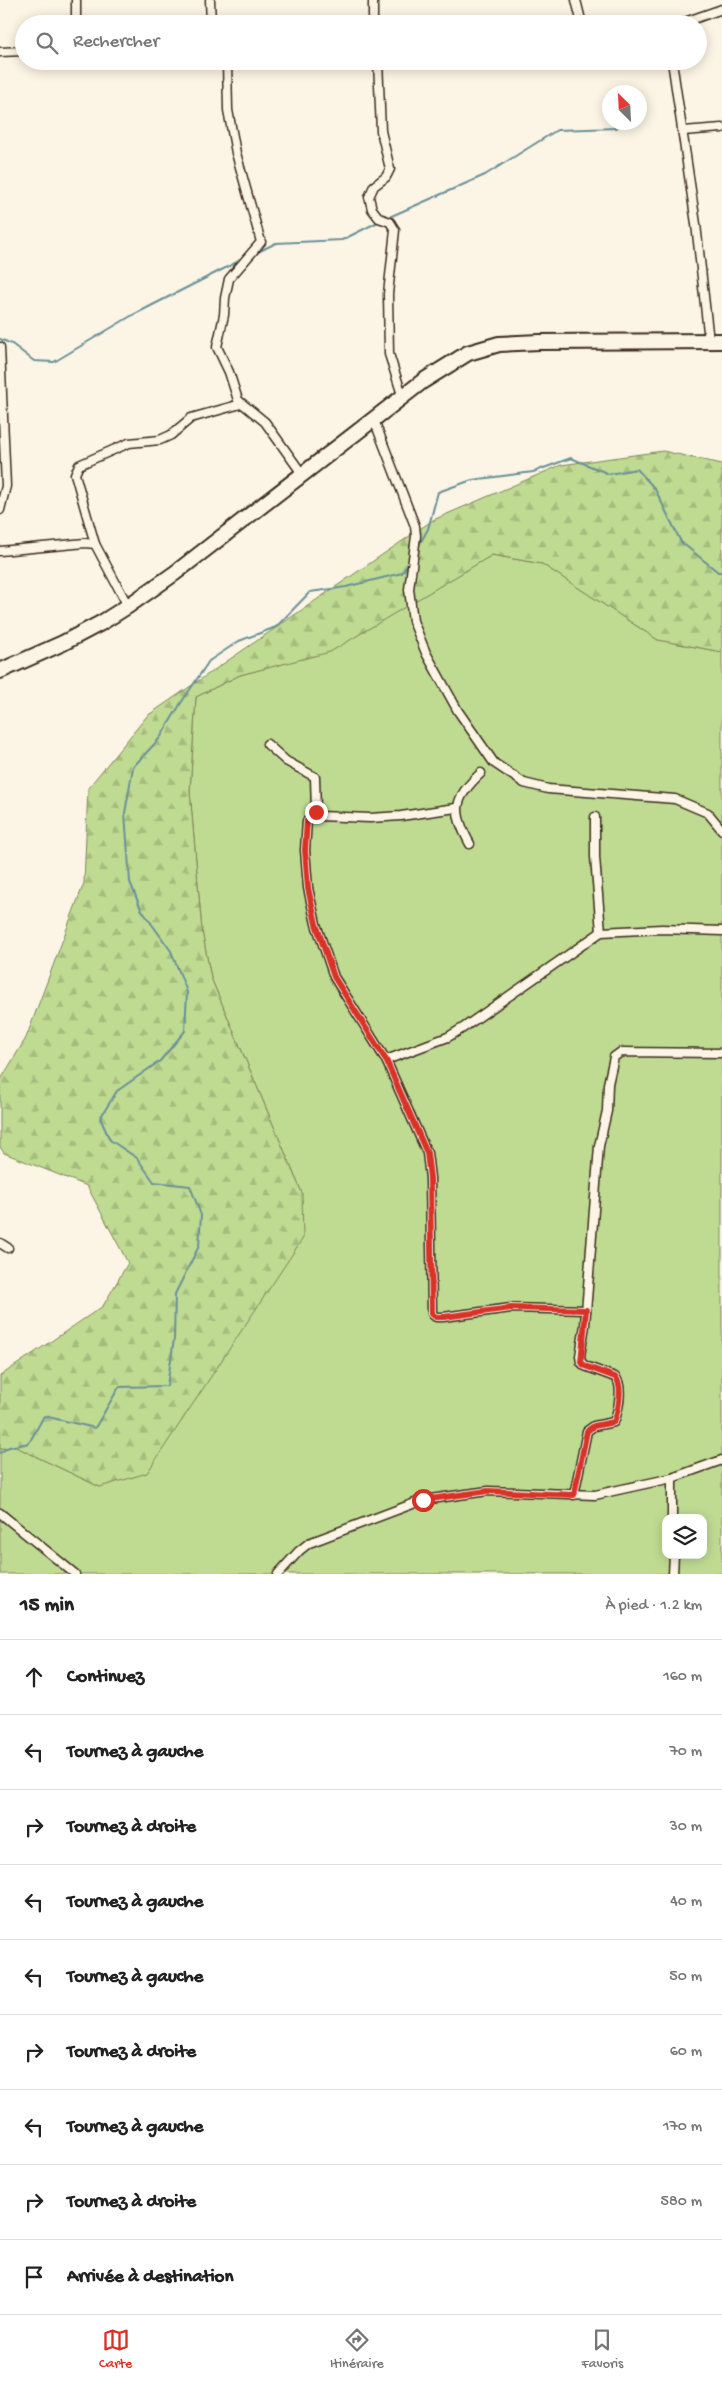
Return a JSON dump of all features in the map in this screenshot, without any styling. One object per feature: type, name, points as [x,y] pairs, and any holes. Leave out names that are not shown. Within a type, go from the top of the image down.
[{"type":"highway","points":[[0,671],[86,631],[128,606],[175,573],[454,360],[483,347],[499,344],[715,341]]},
{"type":"street","points":[[76,0],[76,15]]},
{"type":"street","points":[[210,0],[211,15]]},
{"type":"street","points":[[373,0],[373,15]]},
{"type":"street","points":[[576,0],[580,15]]},
{"type":"street","points":[[705,15],[722,9]]},
{"type":"street","points":[[0,52],[15,52]]},
{"type":"street","points":[[228,70],[228,110],[236,154],[261,242],[229,279],[224,298],[224,315],[216,347],[229,372],[241,404],[265,422],[303,475]]},
{"type":"street","points":[[378,70],[381,132],[390,170],[386,177],[374,186],[369,197],[372,209],[379,218],[390,222],[395,230],[388,294],[389,354],[403,398]]},
{"type":"street","points":[[673,70],[715,341]]},
{"type":"street","points":[[683,131],[722,128]]},
{"type":"street","points":[[0,347],[6,486],[0,510]]},
{"type":"street","points":[[128,606],[95,544],[75,474],[79,465],[129,443],[160,440],[171,435],[191,418],[241,404]]},
{"type":"street","points":[[374,420],[415,526],[416,536],[409,589],[413,621],[426,653],[458,711],[494,763],[524,783],[548,789],[675,799],[708,813],[722,830]]},
{"type":"street","points":[[0,551],[85,543],[95,544]]},
{"type":"street","points":[[267,744],[286,762],[315,777],[317,814]]},
{"type":"street","points":[[470,844],[462,829],[456,808],[465,787],[480,773]]},
{"type":"street","points":[[456,808],[410,815],[370,818],[317,814],[307,821],[305,850],[308,888],[316,924],[334,977],[386,1060],[427,1153],[430,1178],[432,1314],[436,1317],[444,1317],[511,1308],[586,1310]]},
{"type":"street","points":[[595,817],[595,857],[601,932]]},
{"type":"street","points":[[386,1060],[448,1037],[601,932],[662,929],[722,931]]},
{"type":"street","points":[[574,1495],[587,1431],[594,1426],[614,1422],[620,1387],[619,1380],[615,1377],[585,1366],[581,1362],[599,1146],[607,1110],[608,1084],[614,1057],[621,1052],[722,1053]]},
{"type":"street","points":[[0,1243],[8,1248]]},
{"type":"street","points":[[278,1574],[309,1543],[416,1502],[488,1491],[595,1495],[672,1478],[722,1460]]},
{"type":"street","points":[[672,1478],[672,1514]]},
{"type":"street","points":[[0,1512],[75,1574]]},
{"type":"street","points":[[674,1559],[674,1574]]},
{"type":"green space","points":[[663,451],[722,464],[722,652],[658,640],[542,564],[492,555],[330,652],[240,675],[196,697],[190,791],[202,931],[211,978],[302,1193],[303,1238],[147,1473],[100,1487],[14,1446],[0,1449],[0,1376],[103,1306],[128,1263],[87,1186],[4,1153],[0,1147],[0,1081],[26,1038],[84,883],[88,788],[147,716],[433,520],[561,465]]},
{"type":"green space","points":[[492,555],[542,564],[658,640],[722,652],[722,1574],[0,1574],[0,1449],[14,1446],[100,1487],[302,1193],[211,978],[202,931],[190,791],[196,697],[240,675],[330,651]]},
{"type":"waterway","points":[[387,218],[485,175],[557,130],[602,128]]},
{"type":"waterway","points":[[256,253],[276,243],[342,240],[380,221]]},
{"type":"waterway","points":[[0,339],[12,344],[34,361],[54,362],[131,316],[241,260]]},
{"type":"waterway","points":[[418,547],[428,529],[438,492],[472,480],[533,472],[571,458],[609,474],[637,469],[655,489],[681,542],[718,572],[722,572]]},
{"type":"waterway","points":[[0,1453],[9,1447],[29,1443],[44,1416],[95,1428],[119,1387],[167,1386],[174,1339],[175,1294],[199,1246],[201,1215],[190,1186],[154,1182],[137,1158],[110,1140],[100,1118],[117,1091],[160,1061],[185,1031],[187,992],[171,951],[141,909],[130,882],[125,813],[133,767],[160,738],[209,661],[239,641],[276,627],[310,592],[346,587],[402,573],[410,560]]},
{"type":"route","points":[[316,812],[317,814],[307,821],[305,850],[308,888],[316,924],[334,977],[386,1060],[427,1153],[430,1178],[432,1314],[436,1317],[444,1317],[511,1308],[586,1310],[580,1356],[581,1362],[585,1366],[619,1380],[620,1387],[614,1422],[594,1426],[587,1431],[574,1495],[488,1491],[423,1500]]}]
